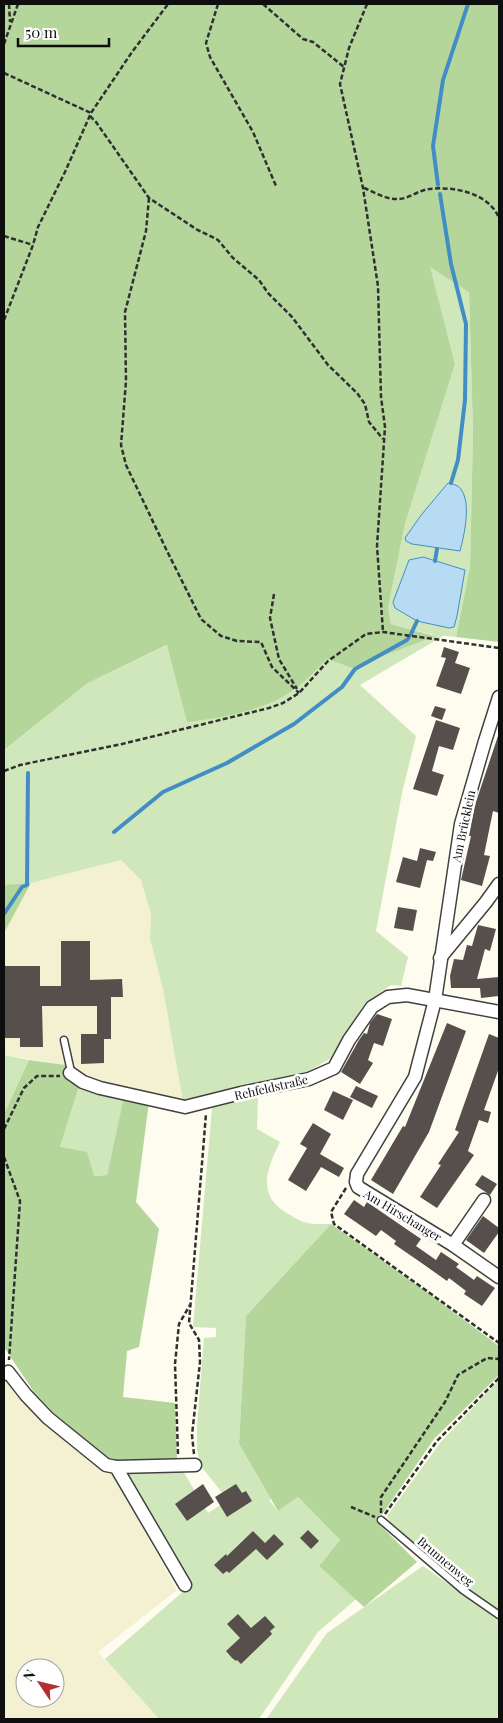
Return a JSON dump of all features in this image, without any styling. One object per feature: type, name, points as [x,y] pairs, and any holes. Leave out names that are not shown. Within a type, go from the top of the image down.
[{"type":"street","name":"Am Brücklein","points":[[440,958],[461,824],[484,740],[499,697]]},
{"type":"street","points":[[356,1182],[358,1174],[415,1077],[435,1000],[440,958],[474,918],[499,884]]},
{"type":"street","name":"Rehfeldstraße","points":[[70,1073],[83,1082],[100,1088],[185,1107],[310,1079],[334,1068],[349,1040],[372,1007],[388,997],[407,995],[499,1012]]},
{"type":"street","name":"Am Hirschanger","points":[[356,1182],[358,1187],[453,1245],[499,1277]]},
{"type":"street","name":"Am Hirschanger","points":[[453,1245],[484,1200]]},
{"type":"street","points":[[6,1373],[48,1418],[106,1465],[116,1467],[195,1465]]},
{"type":"street","points":[[116,1467],[185,1585]]},
{"type":"lane","points":[[64,1040],[70,1073]]},
{"type":"lane","name":"Brunnenweg","points":[[381,1520],[463,1590],[499,1615]]},
{"type":"path","points":[[9,4],[11,25]]},
{"type":"path","points":[[4,44],[18,4]]},
{"type":"path","points":[[4,320],[33,246],[38,227],[91,115],[132,52],[168,4]]},
{"type":"path","points":[[218,4],[206,43],[210,57],[253,132],[276,186]]},
{"type":"path","points":[[263,4],[303,39],[314,42],[344,67]]},
{"type":"path","points":[[367,4],[349,48],[340,84],[363,188],[378,286],[381,397],[385,427],[377,546],[382,632]]},
{"type":"path","points":[[4,73],[91,115],[150,198],[196,229],[218,240],[233,258],[260,280],[268,293],[292,317],[328,365],[357,393],[364,404],[369,422],[384,440]]},
{"type":"path","points":[[363,188],[398,200],[428,189],[464,191],[480,197],[496,211],[499,218]]},
{"type":"path","points":[[150,198],[146,231],[125,312],[126,381],[121,445],[126,464],[201,619],[221,636],[237,641],[260,642],[272,667],[299,692]]},
{"type":"path","points":[[4,236],[33,246]]},
{"type":"path","points":[[274,594],[270,618],[279,659],[299,692]]},
{"type":"path","points":[[4,771],[20,765],[122,744],[283,703],[299,692],[328,661],[366,634],[382,632],[499,648]]},
{"type":"path","points":[[4,1129],[24,1088],[37,1076],[56,1076],[70,1073]]},
{"type":"path","points":[[195,1465],[192,1435],[200,1362],[199,1340],[189,1323],[202,1145],[208,1103]]},
{"type":"path","points":[[4,1157],[20,1201],[6,1373]]},
{"type":"path","points":[[356,1182],[347,1186],[331,1212],[334,1224],[499,1343]]},
{"type":"path","points":[[178,1464],[175,1364],[180,1324],[191,1304]]},
{"type":"path","points":[[381,1520],[382,1497],[445,1402],[458,1375],[488,1358],[499,1359]]},
{"type":"path","points":[[381,1520],[437,1441],[499,1378]]},
{"type":"path","points":[[351,1507],[381,1520]]},
{"type":"shaded area","points":[[121,860],[141,880],[151,914],[150,939],[163,989],[183,1101],[97,1082],[82,1076],[75,1067],[4,1055],[4,933],[31,883]]},
{"type":"shaded area","points":[[6,1379],[102,1470],[112,1473],[177,1590],[98,1652],[159,1719],[4,1719],[4,1381]]},
{"type":"green space","points":[[4,4],[499,4],[499,642],[456,637],[470,567],[473,432],[469,292],[430,267],[455,364],[405,524],[388,608],[391,624],[435,636],[352,668],[327,659],[292,692],[264,706],[234,715],[187,722],[167,645],[88,683],[4,750]]},
{"type":"green space","points":[[429,266],[469,291],[473,432],[470,568],[456,637],[443,636],[360,685],[416,736],[402,793],[376,931],[408,957],[401,986],[391,985],[364,1004],[331,1058],[307,1072],[183,1101],[163,989],[150,939],[151,914],[141,880],[121,860],[31,883],[4,886],[4,750],[88,683],[168,645],[187,721],[234,714],[264,706],[292,692],[327,659],[352,668],[434,635],[391,624],[388,608],[405,524],[455,364]],"holes":[[[448,483],[460,551],[424,546],[405,538]],[[423,557],[452,566],[455,624],[449,628],[417,621],[393,602],[409,560]]]},
{"type":"green space","points":[[31,883],[4,933],[4,886]]},
{"type":"green space","points":[[4,1055],[29,1060],[4,1114]]},
{"type":"green space","points":[[29,1060],[65,1065],[80,1083],[60,1147],[87,1152],[94,1176],[107,1175],[124,1096],[149,1102],[136,1202],[159,1229],[139,1347],[127,1351],[123,1397],[175,1403],[177,1459],[113,1462],[55,1414],[34,1392],[4,1347],[4,1114]]},
{"type":"green space","points":[[80,1083],[124,1096],[107,1175],[93,1176],[60,1147]]},
{"type":"green space","points":[[258,1095],[257,1129],[280,1142],[268,1173],[268,1191],[272,1200],[279,1208],[300,1221],[314,1224],[331,1224],[246,1316],[239,1444],[271,1499],[269,1500],[278,1511],[298,1497],[340,1540],[319,1566],[356,1599],[318,1632],[259,1719],[159,1719],[105,1659],[185,1590],[184,1586],[190,1580],[124,1469],[182,1469],[208,1513],[228,1500],[200,1465],[197,1450],[204,1338],[216,1337],[216,1328],[193,1327],[212,1108]]},
{"type":"green space","points":[[331,1224],[499,1346],[499,1375],[434,1439],[377,1522],[417,1562],[364,1607],[319,1566],[340,1540],[298,1497],[278,1511],[239,1444],[246,1316]]},
{"type":"green space","points":[[499,1380],[499,1613],[392,1526],[387,1516],[440,1443]]},
{"type":"green space","points":[[423,1566],[499,1620],[499,1719],[264,1719],[267,1718],[327,1633]]},
{"type":"water","points":[[448,483],[456,485],[461,489],[465,497],[466,521],[460,551],[412,544],[406,541],[405,538],[422,514]]},
{"type":"water","points":[[423,557],[465,570],[454,627],[449,628],[417,621],[395,608],[393,602],[409,560]]},
{"type":"building","points":[[444,647],[459,652],[455,663],[470,668],[461,694],[436,686],[446,658],[441,657]]},
{"type":"building","points":[[435,706],[446,709],[442,720],[431,716]]},
{"type":"building","points":[[436,720],[460,728],[453,750],[439,746],[432,771],[444,775],[437,796],[413,789]]},
{"type":"building","points":[[498,736],[499,813],[493,811],[484,855],[490,856],[482,886],[461,880],[471,836],[469,836],[475,805]]},
{"type":"building","points":[[420,848],[436,852],[433,861],[427,860],[420,888],[396,882],[403,857],[417,861]]},
{"type":"building","points":[[398,907],[417,910],[413,931],[394,928]]},
{"type":"building","points":[[478,925],[496,929],[490,951],[485,949],[477,979],[499,977],[499,996],[481,998],[480,988],[451,988],[450,976],[454,959],[463,960],[467,945],[472,946]]},
{"type":"building","points":[[61,941],[90,941],[90,980],[122,979],[123,997],[111,997],[111,1039],[104,1039],[104,1063],[81,1064],[81,1034],[97,1034],[97,1006],[42,1006],[43,1047],[20,1047],[20,1038],[4,1038],[4,966],[40,966],[40,986],[61,986]]},
{"type":"building","points":[[377,1014],[392,1019],[383,1046],[374,1043],[368,1060],[373,1063],[360,1084],[341,1072],[359,1040],[364,1033],[367,1034],[370,1023]]},
{"type":"building","points":[[447,1023],[466,1031],[429,1132],[393,1194],[371,1180],[403,1126],[405,1127]]},
{"type":"building","points":[[489,1034],[499,1038],[499,1068],[484,1110],[491,1112],[488,1123],[479,1120],[468,1151],[474,1155],[437,1208],[420,1197],[441,1165],[438,1164],[459,1132],[455,1130]]},
{"type":"building","points":[[356,1086],[378,1096],[372,1108],[350,1097]]},
{"type":"building","points":[[333,1091],[353,1100],[343,1120],[324,1110]]},
{"type":"building","points":[[313,1123],[331,1134],[320,1154],[344,1168],[339,1177],[321,1167],[306,1191],[288,1180],[307,1148],[300,1144]]},
{"type":"building","points":[[482,1175],[497,1184],[490,1195],[475,1185]]},
{"type":"building","points":[[354,1200],[364,1207],[367,1202],[421,1239],[416,1246],[436,1260],[441,1252],[459,1264],[456,1267],[474,1280],[477,1276],[495,1288],[482,1306],[464,1294],[466,1291],[449,1278],[447,1281],[394,1244],[396,1241],[381,1230],[376,1236],[344,1214]]},
{"type":"building","points":[[483,1216],[499,1228],[499,1232],[484,1253],[466,1240]]},
{"type":"building","points":[[203,1484],[214,1502],[187,1521],[175,1504]]},
{"type":"building","points":[[236,1484],[242,1493],[246,1491],[252,1501],[227,1517],[215,1497]]},
{"type":"building","points":[[308,1530],[319,1541],[311,1549],[300,1538]]},
{"type":"building","points":[[253,1531],[265,1543],[274,1534],[284,1544],[267,1560],[256,1549],[229,1573],[227,1571],[223,1574],[214,1565],[226,1554],[227,1556]]},
{"type":"building","points":[[238,1614],[251,1628],[265,1616],[275,1627],[270,1631],[272,1634],[241,1664],[226,1651],[240,1638],[227,1624]]},
{"type":"waterway","points":[[438,185],[433,146],[443,80],[468,4]]},
{"type":"waterway","points":[[440,194],[451,264],[466,324],[465,400],[458,460],[451,483]]},
{"type":"waterway","points":[[435,561],[437,549]]},
{"type":"waterway","points":[[411,634],[417,621]]},
{"type":"waterway","points":[[114,832],[163,792],[227,763],[294,724],[342,687],[355,669],[407,640],[409,637]]},
{"type":"waterway","points":[[4,914],[22,887],[27,885],[28,773]]}]
